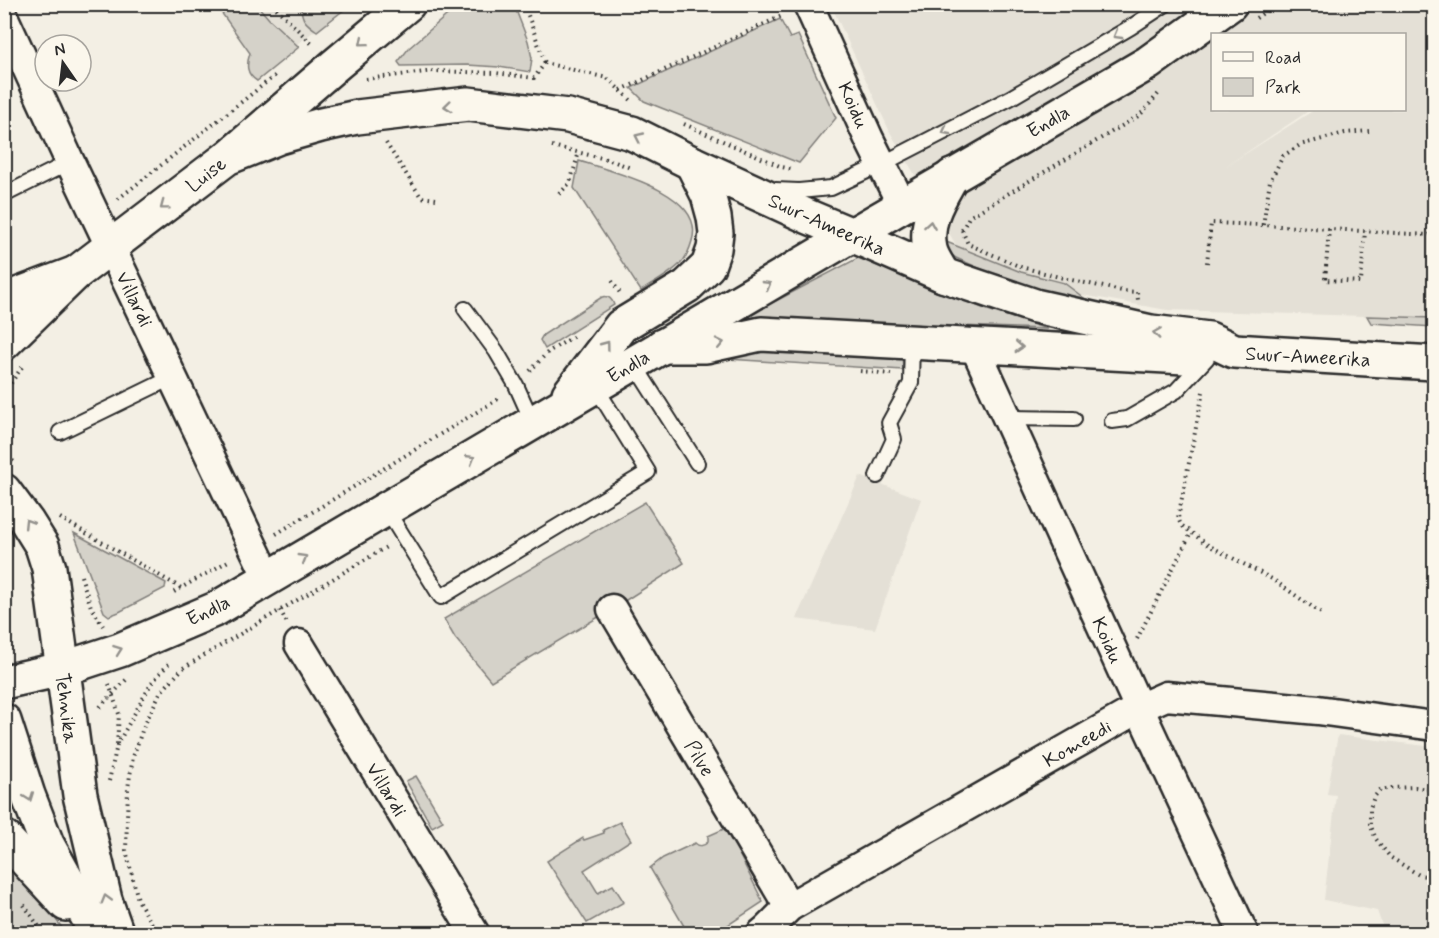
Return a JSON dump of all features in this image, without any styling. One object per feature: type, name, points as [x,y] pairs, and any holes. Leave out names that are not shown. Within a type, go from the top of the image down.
[{"type":"main road","name":"Luise","points":[[14,355],[76,273],[227,158],[408,4]]},
{"type":"main road","name":"Endla","points":[[4,682],[62,669],[120,650],[216,609],[852,234],[1148,63],[1230,4]]},
{"type":"main road","name":"Suur-Ameerika","points":[[227,158],[279,137],[321,125],[384,113],[468,104],[568,117],[632,133],[809,217],[943,275],[1035,306],[1151,332],[1209,339],[1220,355],[1434,363]]},
{"type":"main road","points":[[546,415],[621,326],[687,286],[708,266],[714,249],[716,233],[714,217],[708,195],[692,163]]},
{"type":"main road","points":[[943,275],[931,250],[928,231],[933,210],[952,176]]},
{"type":"main road","points":[[4,300],[76,273]]},
{"type":"main road","points":[[662,346],[706,346],[761,334],[1220,355]]},
{"type":"main road","name":"Tehnika","points":[[4,491],[23,515],[42,546],[49,568],[80,795],[105,900],[117,933]]},
{"type":"main road","points":[[4,531],[30,564],[56,618]]},
{"type":"main road","points":[[4,721],[47,844],[96,933]]},
{"type":"main road","points":[[4,837],[47,885],[96,933]]},
{"type":"street","name":"Koidu","points":[[797,10],[869,139],[902,205]]},
{"type":"street","name":"Villardi","points":[[4,18],[268,578]]},
{"type":"street","name":"Koidu","points":[[974,345],[1244,933]]},
{"type":"street","name":"Pilve","points":[[612,609],[789,907]]},
{"type":"street","name":"Villardi","points":[[298,644],[475,933]]},
{"type":"street","name":"Komeedi","points":[[766,932],[789,907],[1139,708],[1166,696],[1318,710],[1434,726]]},
{"type":"lane","name":"Endla","points":[[746,188],[799,191],[831,188],[1010,98],[1166,4]]},
{"type":"lane","points":[[4,195],[70,162]]},
{"type":"lane","points":[[465,309],[496,351],[516,385],[546,415]]},
{"type":"lane","points":[[877,476],[894,440],[889,423],[911,383],[912,341]]},
{"type":"lane","points":[[1112,421],[1127,419],[1176,392],[1220,355]]},
{"type":"lane","points":[[633,363],[697,464]]},
{"type":"lane","points":[[60,432],[173,377]]},
{"type":"lane","points":[[386,509],[441,597],[648,472],[595,386]]},
{"type":"lane","points":[[1008,418],[1074,419]]},
{"type":"path","points":[[524,4],[545,63]]},
{"type":"path","points":[[272,5],[312,45]]},
{"type":"path","points":[[621,90],[797,10]]},
{"type":"path","points":[[97,218],[135,184],[281,70]]},
{"type":"path","points":[[962,230],[969,217],[1140,115],[1163,88]]},
{"type":"path","points":[[1263,225],[1270,181],[1283,156],[1300,145],[1345,133],[1369,131]]},
{"type":"path","points":[[396,141],[386,142],[422,197],[436,199]]},
{"type":"path","points":[[543,144],[610,160],[638,170]]},
{"type":"path","points":[[559,194],[570,183],[579,152]]},
{"type":"path","points":[[1207,263],[1211,223],[1429,235],[1434,233]]},
{"type":"path","points":[[1329,229],[1325,280],[1361,282],[1365,231]]},
{"type":"path","points":[[953,230],[962,230]]},
{"type":"path","points":[[962,230],[969,244],[1022,267],[1122,291]]},
{"type":"path","points":[[4,393],[14,355]]},
{"type":"path","points":[[172,593],[254,547],[506,394],[535,365]]},
{"type":"path","points":[[1204,392],[1178,518],[1181,525],[1208,545],[1272,579],[1324,615]]},
{"type":"path","points":[[57,516],[182,589]]},
{"type":"path","points":[[1124,674],[1133,648],[1191,533]]},
{"type":"path","points":[[158,933],[138,900],[126,850],[128,788],[133,758],[143,728],[159,691],[183,668],[280,610]]},
{"type":"path","points":[[107,786],[117,744],[151,684],[172,659]]},
{"type":"path","points":[[100,706],[128,679]]},
{"type":"path","points":[[1434,790],[1415,787],[1380,790],[1374,797],[1370,808],[1370,824],[1376,839],[1390,857],[1419,875],[1434,877]]},
{"type":"shaded area","points":[[220,5],[349,5],[265,68]]},
{"type":"shaded area","points":[[831,5],[1434,5],[1434,318],[1167,310],[1032,286],[963,257],[890,132]]},
{"type":"shaded area","points":[[860,476],[921,499],[875,629],[796,619]]},
{"type":"shaded area","points":[[1338,735],[1434,747],[1434,933],[1385,933],[1377,911],[1324,900],[1336,795],[1327,794]]},
{"type":"green space","points":[[301,4],[350,5],[317,31],[305,20]]},
{"type":"green space","points":[[460,4],[514,5],[528,41],[532,58],[530,72],[467,65],[401,66],[398,62],[409,48]]},
{"type":"green space","points":[[216,5],[257,5],[299,47],[257,81],[248,69],[250,53]]},
{"type":"green space","points":[[780,19],[790,38],[798,35],[836,118],[799,163],[644,101],[631,88]]},
{"type":"green space","points":[[579,161],[633,178],[653,187],[671,197],[685,210],[693,224],[692,241],[678,266],[641,291],[574,188]]},
{"type":"green space","points":[[944,241],[1021,272],[1064,283],[1088,301],[1023,285],[981,269],[948,252]]},
{"type":"green space","points":[[858,258],[985,309],[1047,329],[750,319],[751,314]]},
{"type":"green space","points":[[602,297],[610,298],[614,305],[545,349],[540,340],[543,335]]},
{"type":"green space","points":[[1367,316],[1434,318],[1434,327],[1371,323]]},
{"type":"green space","points":[[780,350],[902,353],[903,370],[711,358],[742,352]]},
{"type":"green space","points":[[645,502],[684,563],[491,681],[455,638],[444,619]]},
{"type":"green space","points":[[74,533],[166,583],[165,588],[109,616],[104,612]]},
{"type":"green space","points":[[416,776],[443,821],[432,827],[406,781]]},
{"type":"green space","points":[[620,822],[631,840],[584,870],[598,893],[613,885],[624,902],[587,923],[547,861],[583,838],[584,840],[604,833],[603,830]]},
{"type":"green space","points":[[726,828],[763,902],[716,933],[688,933],[650,868],[663,858],[695,843],[705,844],[708,842],[708,836]]},
{"type":"green space","points":[[4,850],[66,933],[5,933]]}]
